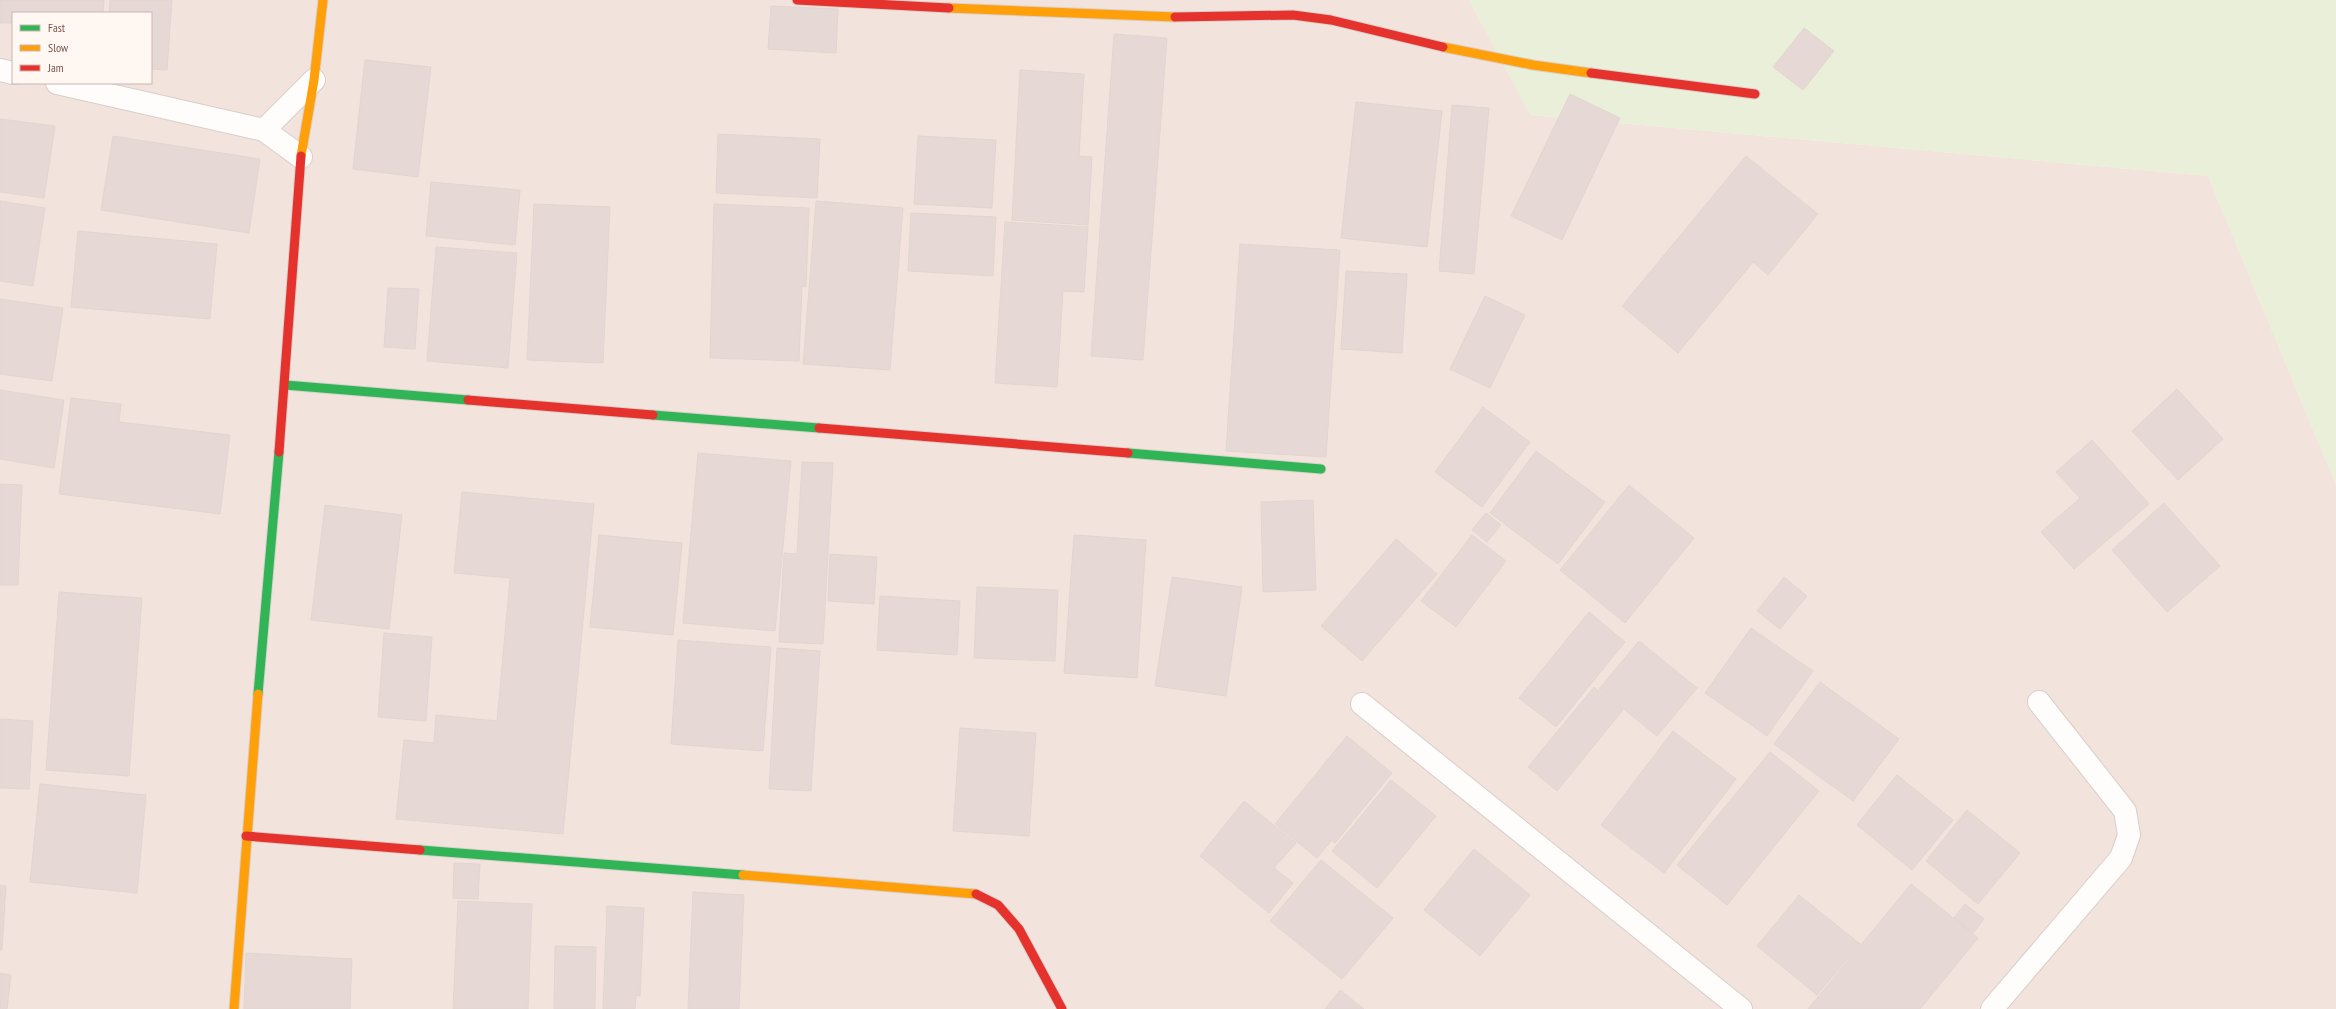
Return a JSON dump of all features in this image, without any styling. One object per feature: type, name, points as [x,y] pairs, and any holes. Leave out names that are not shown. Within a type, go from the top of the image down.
[{"type":"street","points":[[234,1009],[243,912],[246,836],[286,385],[301,157],[314,80],[322,0]]},
{"type":"street","points":[[797,0],[1150,18],[1293,15],[1331,20],[1450,49],[1533,66],[1755,94]]},
{"type":"street","points":[[0,70],[12,73]]},
{"type":"street","points":[[264,130],[314,80]]},
{"type":"street","points":[[61,84],[264,130],[301,157]]},
{"type":"street","points":[[286,385],[1321,469]]},
{"type":"street","points":[[1992,1009],[2121,858],[2129,835],[2125,811],[2039,702]]},
{"type":"street","points":[[1362,704],[1741,1009]]},
{"type":"street","points":[[246,836],[975,893],[998,905],[1019,929],[1062,1009]]},
{"type":"shaded area","points":[[0,0],[1469,0],[1531,115],[2208,176],[2336,485],[2336,1009],[0,1009]]},
{"type":"green space","points":[[1469,0],[2336,0],[2336,485],[2208,176],[1530,115]]},
{"type":"building","points":[[0,0],[104,0],[103,12],[12,12],[12,23],[0,23]]},
{"type":"building","points":[[110,0],[172,0],[167,70],[152,69],[152,12],[109,12]]},
{"type":"building","points":[[771,6],[838,9],[836,53],[768,49]]},
{"type":"building","points":[[1804,28],[1834,51],[1803,90],[1773,67]]},
{"type":"building","points":[[1114,34],[1167,38],[1143,360],[1091,356]]},
{"type":"building","points":[[365,60],[431,67],[418,177],[353,169]]},
{"type":"building","points":[[1020,70],[1084,74],[1079,156],[1092,157],[1088,225],[1012,220]]},
{"type":"building","points":[[1570,94],[1620,118],[1562,240],[1511,216]]},
{"type":"building","points":[[1356,102],[1442,111],[1427,247],[1341,238]]},
{"type":"building","points":[[1452,105],[1489,108],[1474,274],[1439,271]]},
{"type":"building","points":[[0,119],[55,126],[44,198],[0,192]]},
{"type":"building","points":[[718,134],[820,139],[817,198],[716,193]]},
{"type":"building","points":[[113,136],[260,159],[249,233],[101,210]]},
{"type":"building","points":[[918,136],[996,140],[992,208],[914,204]]},
{"type":"building","points":[[1746,156],[1818,214],[1768,275],[1753,262],[1678,353],[1622,306]]},
{"type":"building","points":[[431,182],[520,190],[515,245],[426,236]]},
{"type":"building","points":[[0,201],[45,208],[33,286],[0,281]]},
{"type":"building","points":[[816,201],[903,208],[890,370],[803,364]]},
{"type":"building","points":[[534,204],[610,207],[603,363],[527,360]]},
{"type":"building","points":[[714,204],[809,208],[806,287],[802,286],[799,361],[710,358]]},
{"type":"building","points":[[911,213],[996,217],[993,276],[908,271]]},
{"type":"building","points":[[1005,222],[1088,227],[1084,292],[1063,291],[1057,387],[995,383]]},
{"type":"building","points":[[78,231],[217,244],[210,319],[71,307]]},
{"type":"building","points":[[1240,244],[1340,250],[1326,457],[1226,451]]},
{"type":"building","points":[[436,247],[517,253],[508,368],[427,361]]},
{"type":"building","points":[[1346,271],[1407,274],[1402,353],[1341,349]]},
{"type":"building","points":[[388,288],[419,289],[415,349],[384,347]]},
{"type":"building","points":[[1485,296],[1525,315],[1490,388],[1450,369]]},
{"type":"building","points":[[0,299],[63,308],[52,381],[0,374]]},
{"type":"building","points":[[2177,389],[2223,439],[2178,480],[2132,431]]},
{"type":"building","points":[[0,390],[64,400],[54,468],[0,459]]},
{"type":"building","points":[[71,398],[121,404],[119,422],[230,435],[220,514],[59,494]]},
{"type":"building","points":[[1483,407],[1530,442],[1482,507],[1435,472]]},
{"type":"building","points":[[2092,440],[2149,504],[2074,569],[2041,532],[2080,498],[2056,472]]},
{"type":"building","points":[[1536,451],[1605,502],[1558,564],[1490,513]]},
{"type":"building","points":[[698,453],[791,461],[775,631],[683,623]]},
{"type":"building","points":[[802,462],[833,463],[823,644],[779,642],[784,553],[797,554]]},
{"type":"building","points":[[0,484],[22,485],[18,585],[0,585]]},
{"type":"building","points":[[1629,485],[1694,538],[1625,623],[1560,570]]},
{"type":"building","points":[[462,492],[594,504],[563,834],[396,819],[404,740],[434,743],[436,715],[497,721],[510,578],[454,573]]},
{"type":"building","points":[[1313,500],[1316,590],[1263,592],[1261,502]]},
{"type":"building","points":[[2164,503],[2220,566],[2167,612],[2112,550]]},
{"type":"building","points":[[325,505],[402,515],[389,629],[311,620]]},
{"type":"building","points":[[1486,513],[1501,525],[1487,542],[1472,530]]},
{"type":"building","points":[[599,535],[682,543],[673,635],[590,627]]},
{"type":"building","points":[[1074,535],[1146,540],[1137,678],[1064,673]]},
{"type":"building","points":[[1472,535],[1506,561],[1456,627],[1421,601]]},
{"type":"building","points":[[1396,539],[1437,574],[1362,661],[1321,626]]},
{"type":"building","points":[[830,554],[877,557],[874,604],[828,601]]},
{"type":"building","points":[[1172,577],[1242,587],[1226,696],[1155,686]]},
{"type":"building","points":[[1784,577],[1807,596],[1780,629],[1757,611]]},
{"type":"building","points":[[977,587],[1058,590],[1055,661],[974,658]]},
{"type":"building","points":[[59,592],[142,598],[129,776],[46,770]]},
{"type":"building","points":[[880,596],[960,601],[957,655],[877,650]]},
{"type":"building","points":[[1589,612],[1625,642],[1556,727],[1519,698]]},
{"type":"building","points":[[1751,628],[1813,671],[1767,736],[1705,693]]},
{"type":"building","points":[[384,633],[432,637],[426,721],[378,717]]},
{"type":"building","points":[[678,640],[771,647],[763,751],[671,744]]},
{"type":"building","points":[[1639,641],[1697,688],[1657,736],[1599,689]]},
{"type":"building","points":[[777,648],[820,651],[811,791],[769,789]]},
{"type":"building","points":[[1820,682],[1899,739],[1853,801],[1774,744]]},
{"type":"building","points":[[1594,687],[1623,710],[1557,791],[1528,767]]},
{"type":"building","points":[[0,719],[33,721],[29,789],[0,788]]},
{"type":"building","points":[[960,728],[1036,733],[1029,836],[953,831]]},
{"type":"building","points":[[1673,731],[1736,779],[1664,873],[1601,825]]},
{"type":"building","points":[[1347,736],[1392,773],[1335,843],[1332,840],[1317,858],[1275,824]]},
{"type":"building","points":[[1770,752],[1819,791],[1727,905],[1677,865]]},
{"type":"building","points":[[1897,775],[1953,820],[1912,870],[1857,825]]},
{"type":"building","points":[[1391,780],[1436,816],[1377,888],[1332,851]]},
{"type":"building","points":[[40,784],[146,795],[137,893],[30,882]]},
{"type":"building","points":[[1244,801],[1296,843],[1274,868],[1293,883],[1269,913],[1200,856]]},
{"type":"building","points":[[1967,810],[2020,853],[1978,904],[1926,861]]},
{"type":"building","points":[[1474,849],[1530,895],[1480,956],[1424,910]]},
{"type":"building","points":[[1321,860],[1393,918],[1342,979],[1270,921]]},
{"type":"building","points":[[454,863],[480,864],[478,899],[453,898]]},
{"type":"building","points":[[1911,884],[1978,938],[1920,1009],[1808,1009]]},
{"type":"building","points":[[0,885],[6,886],[2,950],[0,950]]},
{"type":"building","points":[[693,892],[744,895],[739,1009],[688,1009]]},
{"type":"building","points":[[1799,895],[1860,944],[1817,995],[1757,946]]},
{"type":"building","points":[[458,901],[532,904],[528,1009],[453,1009]]},
{"type":"building","points":[[1965,904],[1984,919],[1973,933],[1954,918]]},
{"type":"building","points":[[607,906],[644,908],[640,996],[636,995],[635,1009],[603,1009]]},
{"type":"building","points":[[555,946],[596,947],[595,1009],[554,1009]]},
{"type":"building","points":[[246,953],[352,959],[350,1009],[244,1009]]},
{"type":"building","points":[[0,973],[11,975],[7,1009],[0,1009]]},
{"type":"building","points":[[1340,990],[1364,1009],[1325,1009]]},
{"type":"traffic: fast","points":[[285,385],[468,400]]},
{"type":"traffic: fast","points":[[653,415],[819,428]]},
{"type":"traffic: fast","points":[[258,694],[279,452]]},
{"type":"traffic: fast","points":[[1128,453],[1321,469]]},
{"type":"traffic: fast","points":[[420,850],[743,875]]},
{"type":"traffic: slow","points":[[301,156],[314,80],[323,0]]},
{"type":"traffic: slow","points":[[949,8],[1175,17]]},
{"type":"traffic: slow","points":[[1443,47],[1533,65],[1591,73]]},
{"type":"traffic: slow","points":[[234,1009],[258,694]]},
{"type":"traffic: slow","points":[[743,875],[976,894]]},
{"type":"traffic: jam","points":[[797,0],[949,8]]},
{"type":"traffic: jam","points":[[1175,17],[1293,15],[1331,20],[1443,47]]},
{"type":"traffic: jam","points":[[1591,73],[1755,94]]},
{"type":"traffic: jam","points":[[279,452],[301,156]]},
{"type":"traffic: jam","points":[[468,400],[653,415]]},
{"type":"traffic: jam","points":[[819,428],[1128,453]]},
{"type":"traffic: jam","points":[[246,836],[420,850]]},
{"type":"traffic: jam","points":[[976,894],[998,905],[1019,929],[1062,1009]]}]
